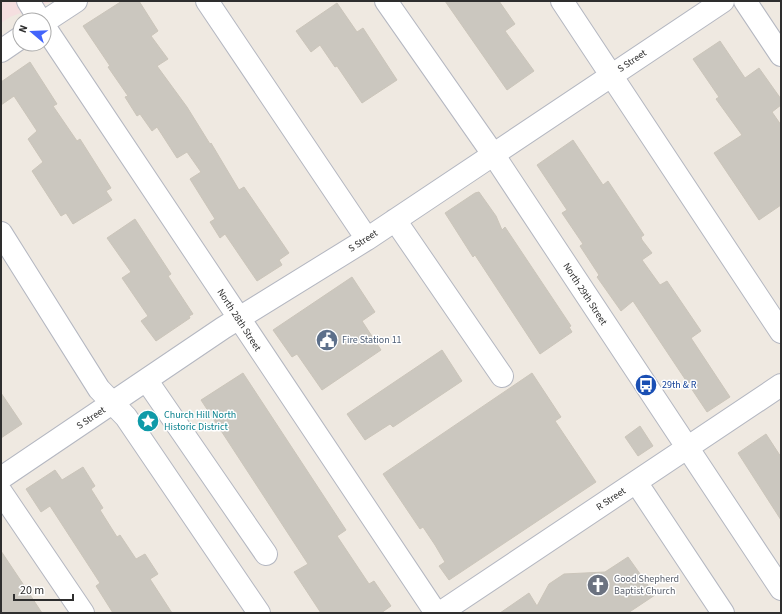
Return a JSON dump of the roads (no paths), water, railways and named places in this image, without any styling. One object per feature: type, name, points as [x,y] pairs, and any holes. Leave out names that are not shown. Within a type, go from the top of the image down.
[{"type":"street","points":[[28,1],[35,12]]},
{"type":"street","points":[[52,17],[76,1]]},
{"type":"street","points":[[207,1],[366,239]]},
{"type":"street","name":"North 29th Street","points":[[386,1],[493,154],[781,589]]},
{"type":"street","points":[[562,1],[781,332]]},
{"type":"street","name":"S Street","points":[[1,478],[239,319],[395,220],[723,1]]},
{"type":"street","points":[[745,1],[781,55]]},
{"type":"street","name":"North 28th Street","points":[[52,38],[436,613]]},
{"type":"street","points":[[1,51],[12,43]]},
{"type":"street","points":[[395,220],[502,376]]},
{"type":"street","points":[[1,233],[99,389],[126,417],[259,613]]},
{"type":"street","points":[[147,381],[266,554]]},
{"type":"street","name":"R Street","points":[[440,613],[781,385]]},
{"type":"street","points":[[636,482],[723,613]]},
{"type":"street","points":[[1,492],[82,613]]},
{"type":"place","name":"Fire Station 11","points":[[327,340]]},
{"type":"place","name":"29th & R","points":[[646,385]]},
{"type":"place","name":"Church Hill North Historic District","points":[[148,421]]},
{"type":"place","name":"Good Shepherd Baptist Church","points":[[598,585]]}]
